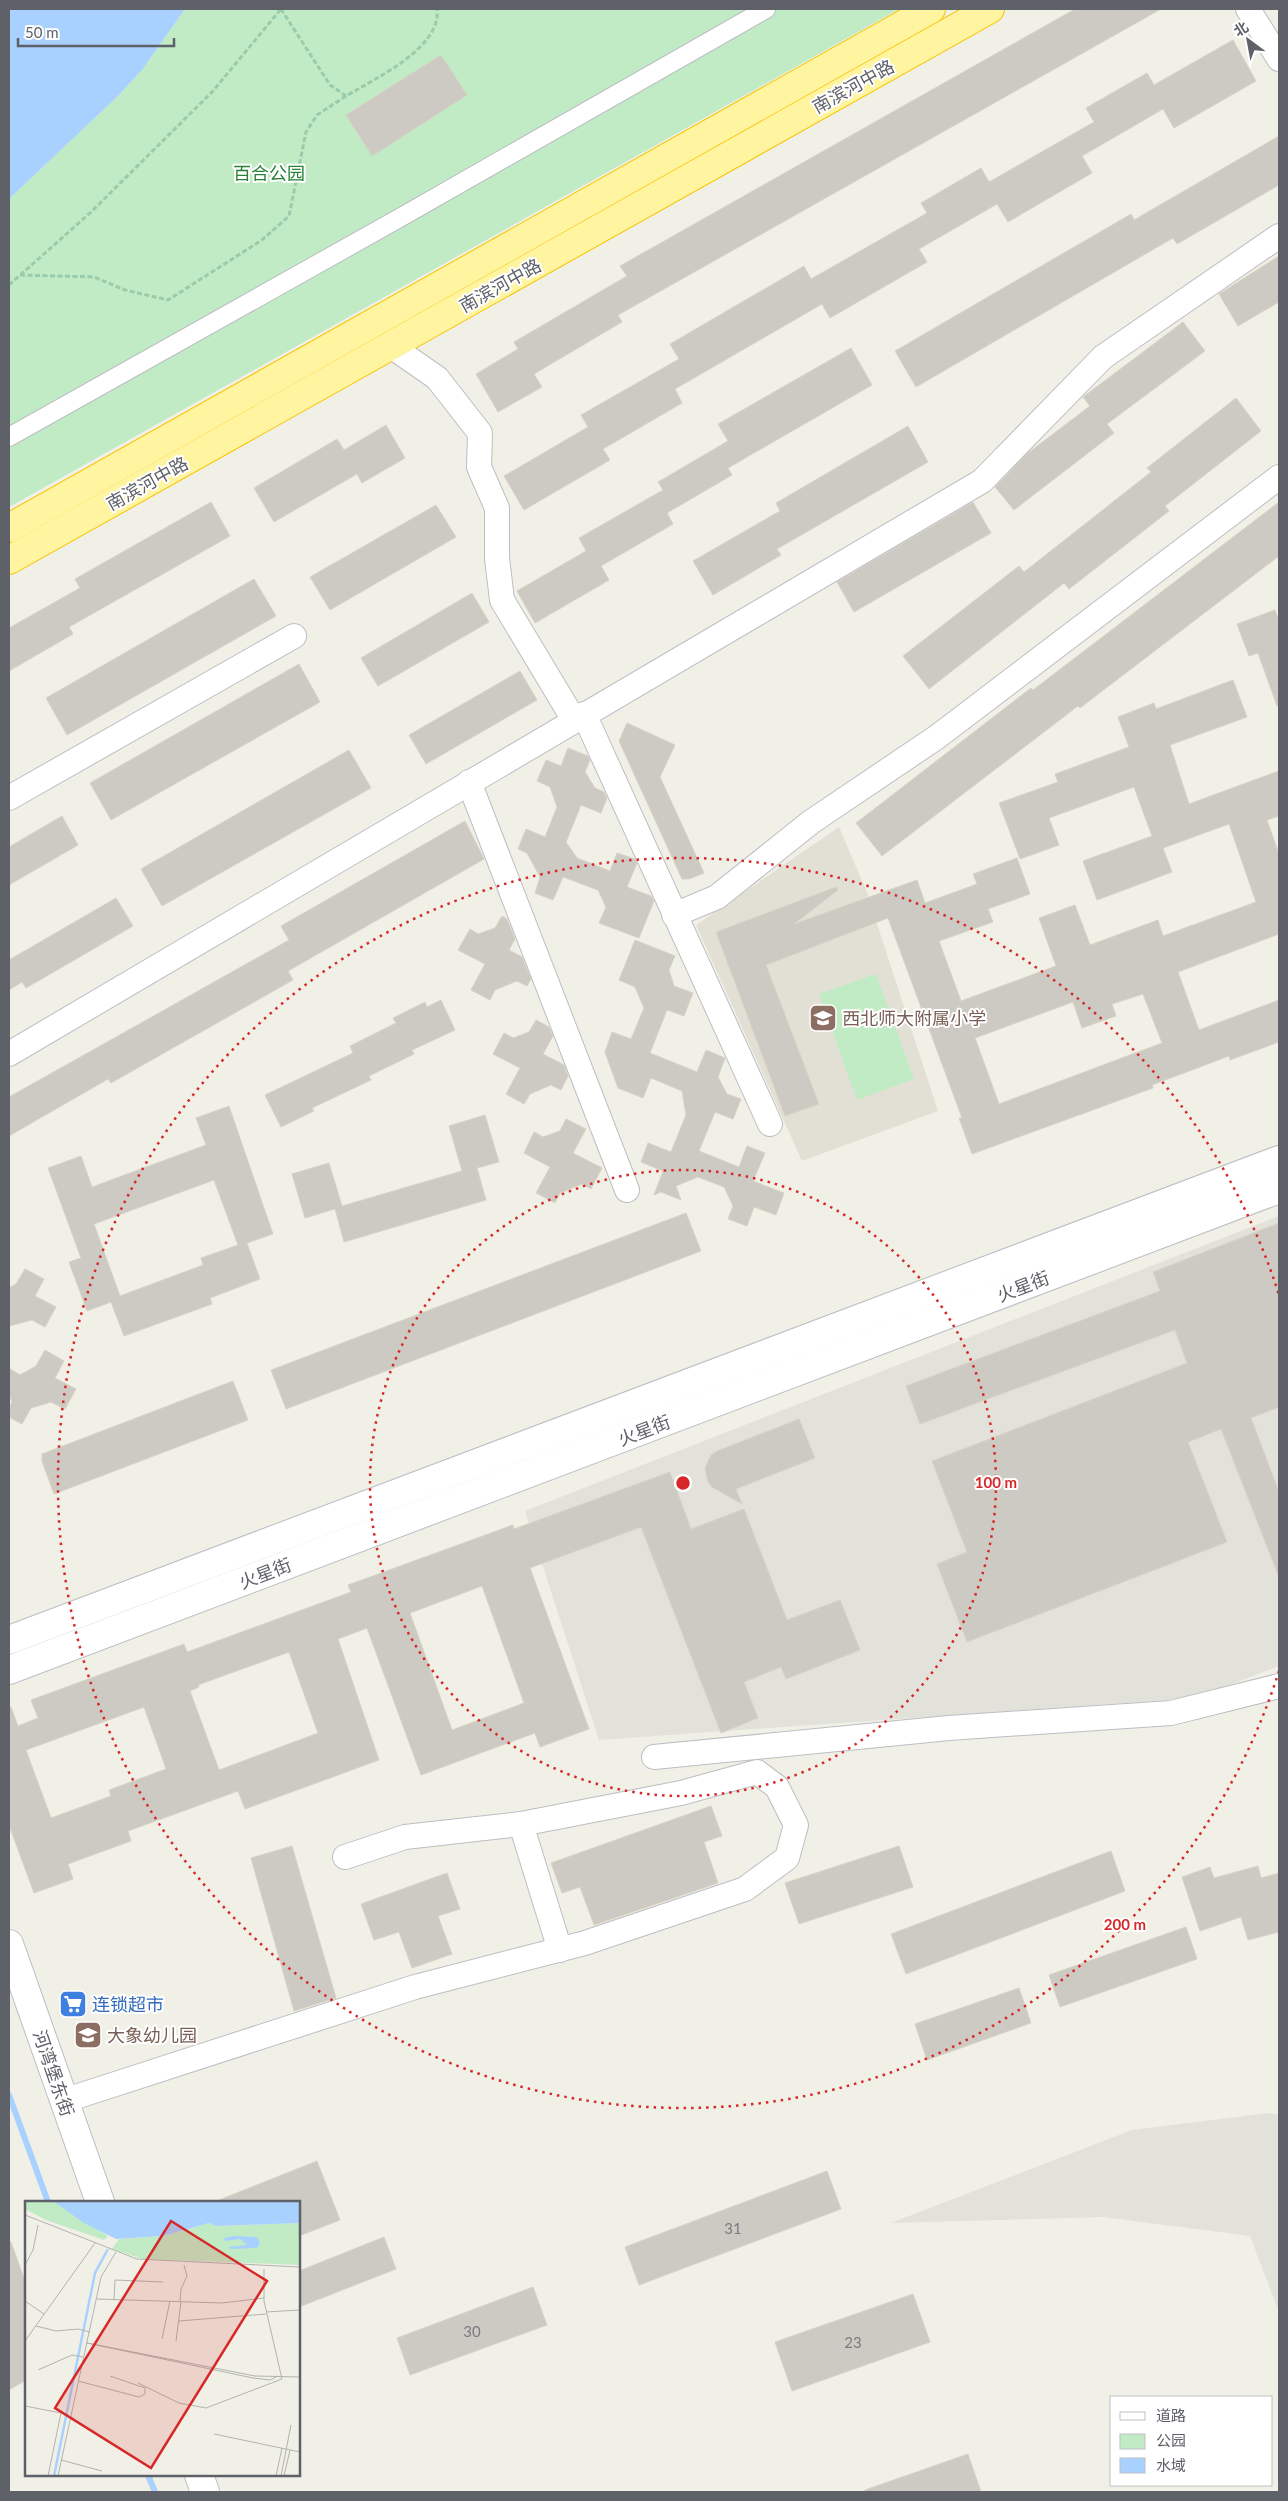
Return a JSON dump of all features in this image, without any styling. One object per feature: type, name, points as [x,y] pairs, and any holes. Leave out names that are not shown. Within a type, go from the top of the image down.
[{"type":"highway","name":"南滨河中路","points":[[9,528],[931,9]]},
{"type":"highway","name":"南滨河中路","points":[[9,560],[990,9]]},
{"type":"street","points":[[9,437],[412,212],[766,9]]},
{"type":"street","points":[[1248,9],[1279,59]]},
{"type":"street","points":[[9,1054],[982,481],[1103,357],[1244,258],[1279,236]]},
{"type":"street","points":[[391,346],[437,378],[480,433],[479,467],[497,508],[497,558],[502,600],[579,717],[674,915],[770,1124]]},
{"type":"street","points":[[674,915],[717,897],[811,822],[937,737],[1279,477]]},
{"type":"street","points":[[9,798],[294,636]]},
{"type":"street","points":[[469,782],[628,1190]]},
{"type":"street","name":"火星街","points":[[9,1640],[1279,1160]]},
{"type":"street","name":"火星街","points":[[9,1670],[1279,1189]]},
{"type":"street","points":[[654,1757],[949,1728],[1171,1713],[1279,1686]]},
{"type":"street","points":[[63,2101],[415,1987],[560,1950],[745,1889],[787,1858],[796,1825],[777,1787],[757,1772],[682,1793],[521,1824],[404,1837],[345,1857]]},
{"type":"street","points":[[521,1824],[560,1950]]},
{"type":"street","name":"河湾堡东街","points":[[9,1944],[100,2201]]},
{"type":"street","points":[[199,2476],[205,2492]]},
{"type":"path","points":[[9,285],[90,213],[213,91],[281,9],[330,85],[346,96]]},
{"type":"path","points":[[20,275],[94,277],[125,290],[168,300],[262,240],[289,216],[306,132],[317,114],[412,56],[429,37],[437,9]]},
{"type":"shaded area","name":"西北师大附属小学","points":[[839,827],[866,890],[938,1111],[802,1161],[696,925]]},
{"type":"shaded area","points":[[1279,1216],[1279,1666],[1195,1698],[599,1740],[525,1511]]},
{"type":"shaded area","points":[[1269,2113],[1279,2115],[1279,2312],[1250,2236],[1103,2217],[891,2223],[1132,2130]]},
{"type":"green space","name":"百合公园","points":[[185,9],[899,9],[9,507],[9,199],[118,96],[142,70]]},
{"type":"green space","points":[[876,974],[914,1079],[857,1100],[819,994]]},
{"type":"water","points":[[9,9],[185,9],[142,70],[118,96],[9,199]]},
{"type":"building","points":[[1075,9],[1161,9],[618,315],[622,322],[534,374],[542,387],[498,412],[476,374],[518,349],[514,342],[627,276],[620,266]]},
{"type":"building","points":[[1233,40],[1256,81],[1174,128],[1163,109],[1082,156],[1092,173],[1008,222],[997,204],[919,249],[927,262],[830,318],[822,304],[675,389],[682,403],[603,449],[610,460],[524,510],[504,476],[588,427],[581,415],[679,359],[670,344],[804,266],[811,279],[927,213],[921,203],[981,168],[989,182],[1094,122],[1086,108],[1147,73],[1154,85]]},
{"type":"building","points":[[441,55],[467,95],[372,156],[346,115]]},
{"type":"building","points":[[1279,136],[1279,185],[1177,244],[1173,238],[916,387],[895,351],[1131,214],[1134,220]]},
{"type":"building","points":[[1279,256],[1279,302],[1238,326],[1219,294]]},
{"type":"building","points":[[1183,322],[1205,351],[1107,424],[1114,433],[1014,510],[995,487],[1028,453],[1090,406],[1083,397]]},
{"type":"building","points":[[851,348],[872,385],[728,468],[732,475],[667,513],[673,524],[601,566],[609,580],[535,623],[517,591],[586,551],[579,538],[663,490],[658,482],[728,441],[718,424]]},
{"type":"building","points":[[1236,398],[1261,431],[1165,506],[1169,511],[1069,589],[1064,583],[929,689],[903,656],[1019,566],[1024,572],[1151,472],[1147,468]]},
{"type":"building","points":[[386,425],[405,458],[362,483],[357,474],[274,522],[254,488],[337,439],[344,450]]},
{"type":"building","points":[[908,426],[928,462],[777,549],[781,555],[713,595],[693,561],[780,511],[776,503]]},
{"type":"building","points":[[211,502],[230,536],[69,627],[73,634],[9,671],[9,628],[80,588],[75,579]]},
{"type":"building","points":[[973,502],[991,533],[854,612],[837,582]]},
{"type":"building","points":[[1279,502],[1279,556],[1080,708],[1078,706],[882,856],[856,823],[1031,688],[1033,690]]},
{"type":"building","points":[[436,505],[456,537],[330,610],[310,577]]},
{"type":"building","points":[[254,579],[276,616],[67,735],[46,698]]},
{"type":"building","points":[[472,593],[489,622],[378,686],[361,658]]},
{"type":"building","points":[[1275,610],[1279,621],[1279,706],[1277,706],[1258,653],[1249,656],[1237,624]]},
{"type":"building","points":[[299,664],[320,702],[111,820],[90,783]]},
{"type":"building","points":[[520,671],[537,700],[426,764],[409,735]]},
{"type":"building","points":[[1233,680],[1247,717],[1170,745],[1189,804],[1279,771],[1279,816],[1267,820],[1279,854],[1279,934],[1178,972],[1199,1030],[1279,1000],[1279,1042],[1230,1060],[1229,1056],[1152,1085],[1153,1088],[972,1154],[959,1118],[962,1118],[888,918],[766,965],[819,1104],[785,1116],[716,932],[836,887],[838,890],[794,924],[917,880],[925,903],[977,884],[973,874],[1017,858],[1030,894],[988,909],[993,922],[939,941],[961,1001],[1056,966],[1039,918],[1075,905],[1090,945],[1158,920],[1163,936],[1256,902],[1229,824],[1163,848],[1172,872],[1097,900],[1083,861],[1152,836],[1134,787],[1049,818],[1059,845],[1020,859],[999,803],[1058,782],[1055,774],[1129,747],[1118,717],[1154,703],[1156,709]],"holes":[[[1143,994],[1162,1043],[999,1104],[975,1038],[1073,1002],[1082,1028],[1116,1016],[1112,1004]]]},
{"type":"building","points":[[627,723],[675,745],[660,777],[704,873],[689,879],[682,879],[619,741]]},
{"type":"building","points":[[568,748],[588,756],[590,760],[585,772],[595,788],[604,792],[607,798],[601,813],[581,805],[566,842],[577,858],[610,871],[617,853],[635,859],[637,863],[627,887],[651,896],[654,901],[639,938],[599,923],[606,907],[598,890],[563,877],[553,900],[535,893],[540,877],[527,853],[518,849],[526,829],[545,837],[557,807],[550,787],[537,781],[546,760],[561,766]]},
{"type":"building","points":[[349,750],[371,788],[162,906],[141,869]]},
{"type":"building","points":[[62,816],[78,845],[9,885],[9,847]]},
{"type":"building","points":[[465,821],[484,859],[288,971],[293,980],[111,1083],[108,1079],[9,1136],[9,1097],[289,940],[281,926]]},
{"type":"building","points":[[116,898],[133,926],[26,988],[22,982],[9,990],[9,960]]},
{"type":"building","points":[[502,916],[507,919],[515,939],[509,950],[522,957],[531,979],[527,986],[517,981],[495,990],[490,1000],[471,990],[485,964],[458,950],[470,929],[478,934],[495,928]]},
{"type":"building","points":[[635,940],[675,956],[669,970],[674,986],[693,993],[684,1016],[667,1010],[650,1053],[697,1072],[706,1050],[725,1058],[718,1077],[727,1094],[741,1099],[733,1119],[715,1112],[699,1151],[739,1167],[747,1146],[765,1153],[753,1181],[784,1193],[776,1215],[754,1207],[747,1226],[728,1219],[733,1206],[724,1187],[698,1177],[676,1186],[681,1200],[661,1192],[654,1195],[663,1171],[641,1162],[648,1143],[671,1152],[686,1115],[682,1091],[651,1078],[643,1098],[618,1088],[605,1052],[612,1032],[631,1039],[644,1008],[635,987],[619,980]]},
{"type":"building","points":[[441,1000],[455,1030],[412,1050],[414,1054],[369,1076],[371,1080],[312,1108],[314,1111],[281,1127],[265,1095],[353,1053],[350,1046],[396,1023],[393,1018],[425,1002],[427,1007]]},
{"type":"building","points":[[536,1020],[549,1027],[553,1036],[543,1054],[564,1065],[568,1076],[561,1090],[551,1085],[530,1094],[524,1104],[506,1094],[520,1068],[493,1054],[504,1033],[513,1038],[529,1032]]},
{"type":"building","points":[[229,1106],[273,1234],[247,1243],[260,1279],[210,1298],[212,1304],[124,1336],[111,1302],[87,1311],[69,1262],[81,1258],[48,1168],[81,1156],[92,1187],[206,1145],[196,1118]],"holes":[[[214,1180],[238,1245],[201,1258],[203,1265],[120,1296],[94,1224]]]},
{"type":"building","points":[[485,1115],[499,1162],[477,1168],[486,1200],[344,1242],[335,1209],[305,1218],[292,1174],[329,1163],[342,1206],[462,1171],[449,1126]]},
{"type":"building","points":[[566,1119],[586,1129],[573,1153],[602,1168],[591,1189],[582,1184],[560,1193],[555,1203],[536,1193],[550,1167],[524,1153],[534,1132],[543,1137],[560,1131]]},
{"type":"building","points":[[686,1213],[701,1251],[286,1409],[271,1370]]},
{"type":"building","points":[[1279,1223],[1279,1407],[1251,1418],[1279,1492],[1279,1577],[1221,1429],[1188,1442],[1227,1542],[967,1642],[937,1564],[967,1552],[932,1461],[1187,1363],[1175,1330],[920,1424],[906,1386],[1160,1291],[1153,1272]]},
{"type":"building","points":[[25,1269],[44,1279],[35,1296],[56,1307],[45,1327],[32,1320],[9,1326],[9,1288],[16,1284]]},
{"type":"building","points":[[45,1350],[64,1361],[55,1378],[76,1389],[65,1409],[51,1402],[31,1408],[22,1424],[9,1417],[9,1408],[12,1402],[9,1394],[9,1368],[20,1375],[36,1366]]},
{"type":"building","points":[[233,1381],[248,1420],[54,1494],[42,1461],[42,1454]]},
{"type":"building","points":[[799,1419],[815,1458],[736,1489],[742,1504],[712,1487],[708,1482],[705,1468],[711,1455]]},
{"type":"building","points":[[670,1472],[691,1529],[744,1509],[787,1620],[840,1600],[860,1650],[786,1679],[781,1667],[744,1682],[758,1718],[721,1733],[641,1527],[530,1568],[589,1729],[540,1747],[535,1733],[421,1775],[367,1628],[338,1639],[379,1760],[245,1809],[238,1791],[128,1831],[131,1841],[68,1864],[73,1879],[34,1893],[9,1825],[9,1708],[11,1707],[18,1726],[38,1718],[31,1700],[184,1644],[187,1652],[351,1592],[348,1585],[513,1525],[514,1529]],"holes":[[[482,1586],[524,1703],[452,1730],[410,1613]],[[289,1652],[318,1733],[219,1770],[190,1691],[199,1687],[198,1685]],[[144,1707],[166,1769],[109,1790],[111,1796],[51,1818],[26,1750]]]},
{"type":"building","points":[[711,1806],[722,1836],[704,1842],[718,1883],[594,1925],[580,1887],[562,1893],[551,1863]]},
{"type":"building","points":[[292,1846],[336,1998],[294,2011],[251,1858]]},
{"type":"building","points":[[899,1846],[913,1887],[799,1924],[785,1883]]},
{"type":"building","points":[[1111,1851],[1125,1891],[906,1974],[891,1934]]},
{"type":"building","points":[[1258,1866],[1261,1878],[1279,1873],[1279,1932],[1248,1940],[1241,1917],[1200,1931],[1182,1877],[1210,1867],[1214,1878]]},
{"type":"building","points":[[447,1873],[460,1909],[438,1916],[452,1954],[412,1968],[399,1932],[374,1940],[361,1904]]},
{"type":"building","points":[[1186,1927],[1197,1959],[1060,2007],[1049,1975]]},
{"type":"building","points":[[1019,1988],[1031,2023],[927,2060],[915,2024]]},
{"type":"building","points":[[317,2161],[340,2220],[300,2236],[300,2201],[217,2201]]},
{"type":"building","points":[[827,2171],[841,2209],[639,2285],[625,2247]]},
{"type":"building","points":[[384,2237],[396,2269],[300,2307],[300,2271]]},
{"type":"building","points":[[9,2242],[11,2242],[25,2281],[25,2381],[9,2390]]},
{"type":"building","points":[[533,2287],[547,2325],[410,2375],[397,2338]]},
{"type":"building","points":[[913,2294],[930,2342],[792,2391],[775,2342]]},
{"type":"building","points":[[968,2454],[981,2492],[865,2492],[865,2490]]},
{"type":"waterway","points":[[9,2095],[48,2201]]},
{"type":"waterway","points":[[148,2476],[155,2492]]},
{"type":"place","name":"西北师大附属小学","points":[[823,1018]]},
{"type":"place","name":"连锁超市","points":[[73,2004]]},
{"type":"place","name":"大象幼儿园","points":[[88,2035]]}]
